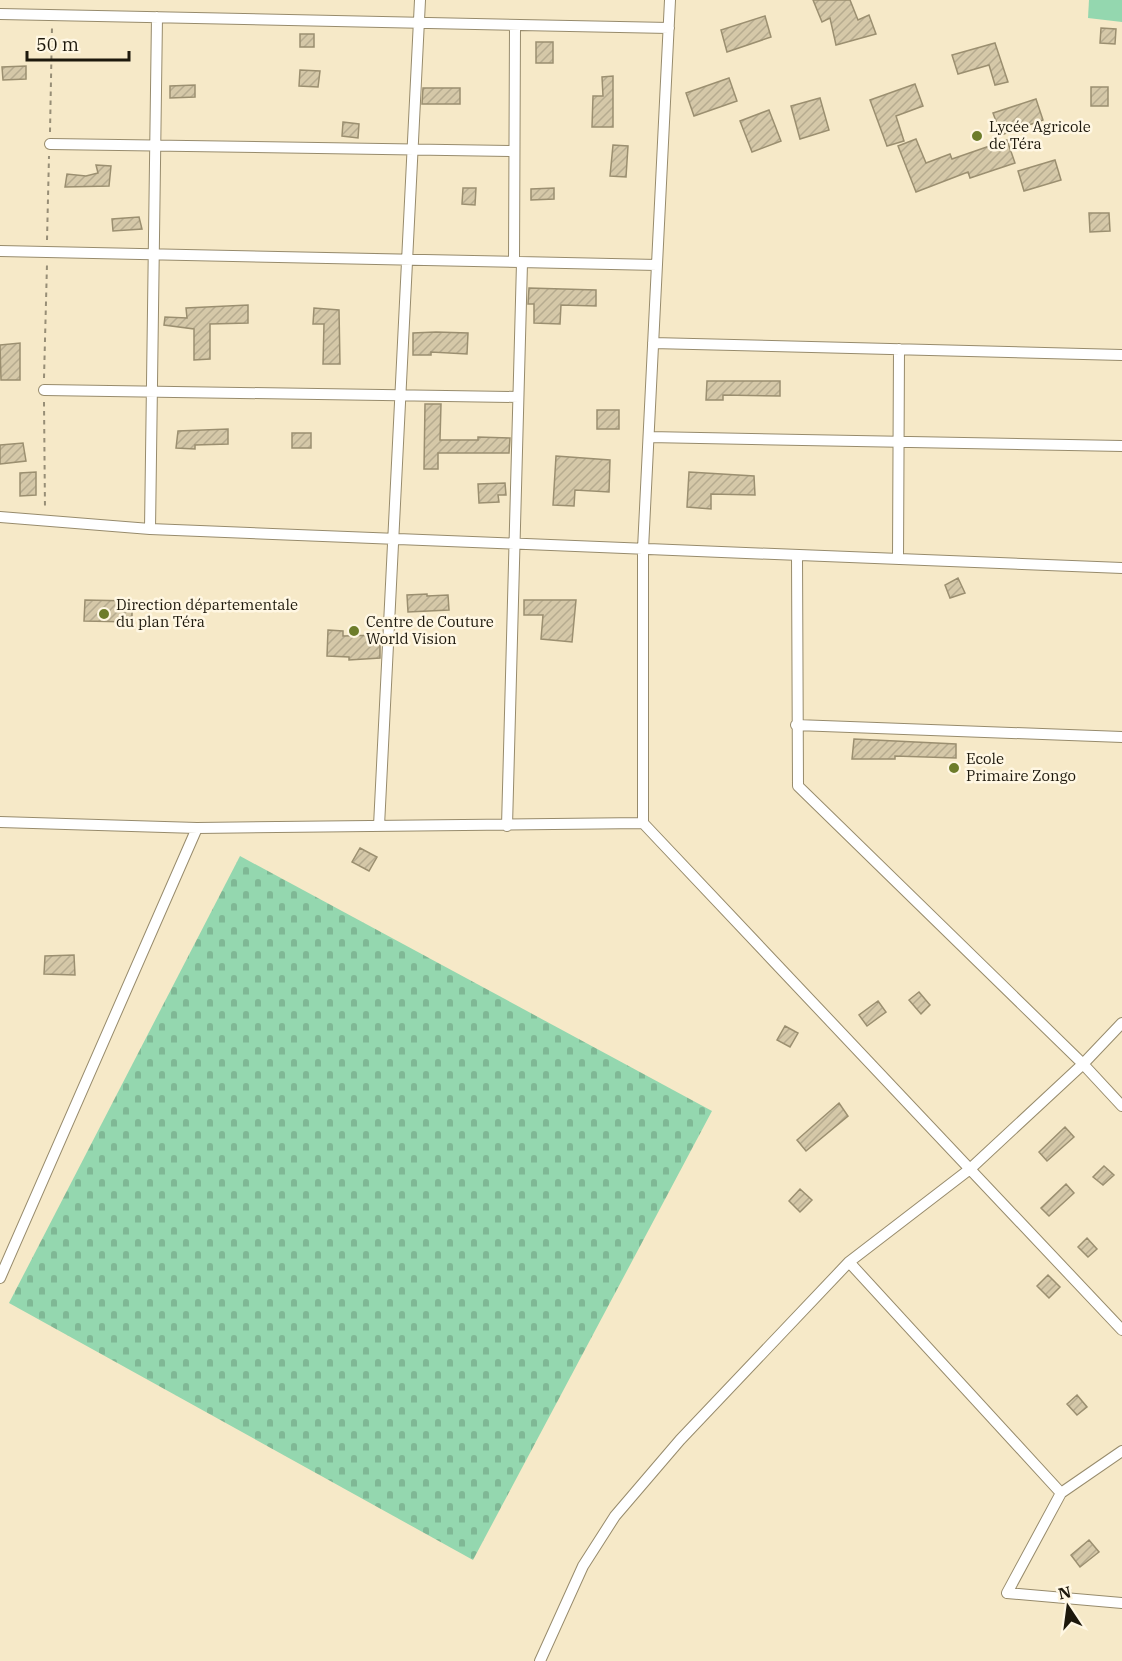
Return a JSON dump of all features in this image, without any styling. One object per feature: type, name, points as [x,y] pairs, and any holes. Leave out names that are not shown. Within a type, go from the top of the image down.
[{"type":"street","points":[[379,826],[420,0]]},
{"type":"street","points":[[670,0],[643,549],[643,823],[1122,1330]]},
{"type":"street","points":[[0,14],[669,28]]},
{"type":"street","points":[[150,529],[157,17]]},
{"type":"street","points":[[507,826],[519,397],[514,151],[515,26]]},
{"type":"street","points":[[50,144],[514,151]]},
{"type":"street","points":[[0,251],[657,265]]},
{"type":"street","points":[[653,343],[1122,355]]},
{"type":"street","points":[[898,560],[899,349]]},
{"type":"street","points":[[44,390],[519,397]]},
{"type":"street","points":[[648,437],[1122,446]]},
{"type":"street","points":[[0,517],[150,529],[1122,568]]},
{"type":"street","points":[[796,555],[798,786],[1083,1064],[1122,1106]]},
{"type":"street","points":[[796,725],[1122,737]]},
{"type":"street","points":[[0,822],[196,828],[643,823]]},
{"type":"street","points":[[0,1278],[196,828]]},
{"type":"street","points":[[540,1661],[584,1566],[615,1516],[680,1440],[849,1262],[970,1169],[1083,1064],[1122,1023]]},
{"type":"street","points":[[849,1262],[1061,1493]]},
{"type":"street","points":[[1122,1451],[1061,1493],[1007,1593],[1122,1603]]},
{"type":"green space","points":[[1089,0],[1122,0],[1122,22],[1088,18]]},
{"type":"green space","points":[[240,856],[712,1111],[473,1560],[9,1303]]},
{"type":"building","points":[[813,0],[850,0],[858,20],[869,15],[876,34],[836,45],[830,18],[822,22]]},
{"type":"building","points":[[765,16],[771,37],[727,52],[721,30]]},
{"type":"building","points":[[1101,28],[1116,29],[1115,44],[1100,43]]},
{"type":"building","points":[[300,34],[314,34],[314,47],[300,47]]},
{"type":"building","points":[[536,42],[553,42],[553,63],[536,63]]},
{"type":"building","points":[[995,43],[1008,82],[995,85],[989,65],[958,74],[952,55]]},
{"type":"building","points":[[26,66],[26,79],[3,80],[2,67]]},
{"type":"building","points":[[300,70],[320,71],[318,87],[299,86]]},
{"type":"building","points":[[613,76],[613,127],[592,127],[593,96],[603,96],[602,77]]},
{"type":"building","points":[[729,78],[737,101],[694,116],[686,93]]},
{"type":"building","points":[[915,84],[923,106],[896,116],[904,141],[887,146],[870,100]]},
{"type":"building","points":[[195,85],[195,97],[170,98],[170,86]]},
{"type":"building","points":[[1091,87],[1108,87],[1108,106],[1091,106]]},
{"type":"building","points":[[423,88],[460,88],[460,104],[422,104]]},
{"type":"building","points":[[820,98],[829,130],[800,139],[791,106]]},
{"type":"building","points":[[1036,99],[1043,120],[1001,135],[993,113]]},
{"type":"building","points":[[769,110],[781,141],[752,152],[740,121]]},
{"type":"building","points":[[343,122],[359,124],[358,138],[342,136]]},
{"type":"building","points":[[916,139],[926,163],[950,154],[952,159],[1007,140],[1015,163],[970,178],[968,172],[916,192],[898,146]]},
{"type":"building","points":[[613,145],[628,146],[626,177],[610,176]]},
{"type":"building","points":[[1055,160],[1061,180],[1024,191],[1018,171]]},
{"type":"building","points":[[96,165],[111,166],[109,186],[65,187],[67,174],[86,176],[98,173]]},
{"type":"building","points":[[463,188],[476,188],[475,205],[462,204]]},
{"type":"building","points":[[554,188],[554,199],[531,200],[531,189]]},
{"type":"building","points":[[1089,213],[1109,213],[1110,231],[1090,232]]},
{"type":"building","points":[[139,217],[142,229],[113,231],[112,219]]},
{"type":"building","points":[[529,288],[596,290],[596,306],[561,305],[560,324],[534,323],[534,304],[528,304]]},
{"type":"building","points":[[248,305],[248,323],[210,324],[210,359],[194,360],[194,329],[164,325],[165,317],[187,318],[186,308]]},
{"type":"building","points":[[314,308],[339,310],[340,364],[323,364],[324,324],[313,324]]},
{"type":"building","points":[[413,333],[468,333],[467,354],[431,352],[431,355],[413,355]]},
{"type":"building","points":[[20,343],[20,380],[1,380],[0,345]]},
{"type":"building","points":[[707,381],[780,381],[780,396],[723,395],[723,400],[706,400]]},
{"type":"building","points":[[425,404],[441,404],[440,440],[478,440],[478,437],[510,438],[509,453],[438,453],[438,469],[424,469]]},
{"type":"building","points":[[597,410],[619,410],[619,429],[597,429]]},
{"type":"building","points":[[228,429],[228,444],[195,445],[195,449],[176,448],[178,431]]},
{"type":"building","points":[[292,433],[311,433],[311,448],[292,448]]},
{"type":"building","points":[[23,443],[26,461],[0,464],[0,445]]},
{"type":"building","points":[[556,456],[610,460],[609,492],[575,490],[574,506],[553,505]]},
{"type":"building","points":[[36,472],[36,495],[20,496],[20,473]]},
{"type":"building","points":[[689,472],[754,476],[755,495],[711,494],[711,509],[687,507]]},
{"type":"building","points":[[505,483],[506,495],[498,495],[499,502],[479,503],[478,484]]},
{"type":"building","points":[[958,578],[965,593],[950,598],[945,585]]},
{"type":"building","points":[[427,594],[427,596],[448,595],[449,610],[408,612],[407,595]]},
{"type":"building","points":[[85,600],[132,601],[132,622],[84,621]]},
{"type":"building","points":[[524,600],[576,600],[572,642],[541,639],[543,615],[524,615]]},
{"type":"building","points":[[328,630],[343,631],[343,636],[380,635],[380,658],[349,660],[349,657],[327,656]]},
{"type":"building","points":[[854,739],[956,744],[956,758],[895,756],[895,759],[852,759]]},
{"type":"building","points":[[360,848],[377,857],[369,871],[352,862]]},
{"type":"building","points":[[74,955],[75,975],[44,974],[45,956]]},
{"type":"building","points":[[919,992],[930,1005],[921,1014],[909,1000]]},
{"type":"building","points":[[878,1001],[886,1012],[867,1026],[859,1015]]},
{"type":"building","points":[[785,1026],[798,1033],[790,1047],[777,1040]]},
{"type":"building","points":[[839,1103],[848,1116],[806,1151],[797,1140]]},
{"type":"building","points":[[1065,1127],[1074,1137],[1047,1161],[1039,1152]]},
{"type":"building","points":[[1104,1166],[1114,1175],[1103,1185],[1093,1177]]},
{"type":"building","points":[[1066,1184],[1074,1193],[1049,1216],[1041,1208]]},
{"type":"building","points":[[800,1189],[812,1200],[800,1212],[789,1201]]},
{"type":"building","points":[[1087,1238],[1097,1249],[1088,1257],[1078,1247]]},
{"type":"building","points":[[1048,1275],[1060,1287],[1049,1298],[1037,1286]]},
{"type":"building","points":[[1077,1395],[1087,1407],[1077,1415],[1067,1404]]},
{"type":"building","points":[[1089,1540],[1099,1552],[1080,1567],[1071,1555]]},
{"type":"place","name":"Lycée Agricole de Téra","points":[[977,136]]},
{"type":"place","name":"Direction départementale du plan Téra","points":[[104,614]]},
{"type":"place","name":"Centre de Couture World Vision","points":[[354,631]]},
{"type":"place","name":"Ecole Primaire Zongo","points":[[954,768]]}]
